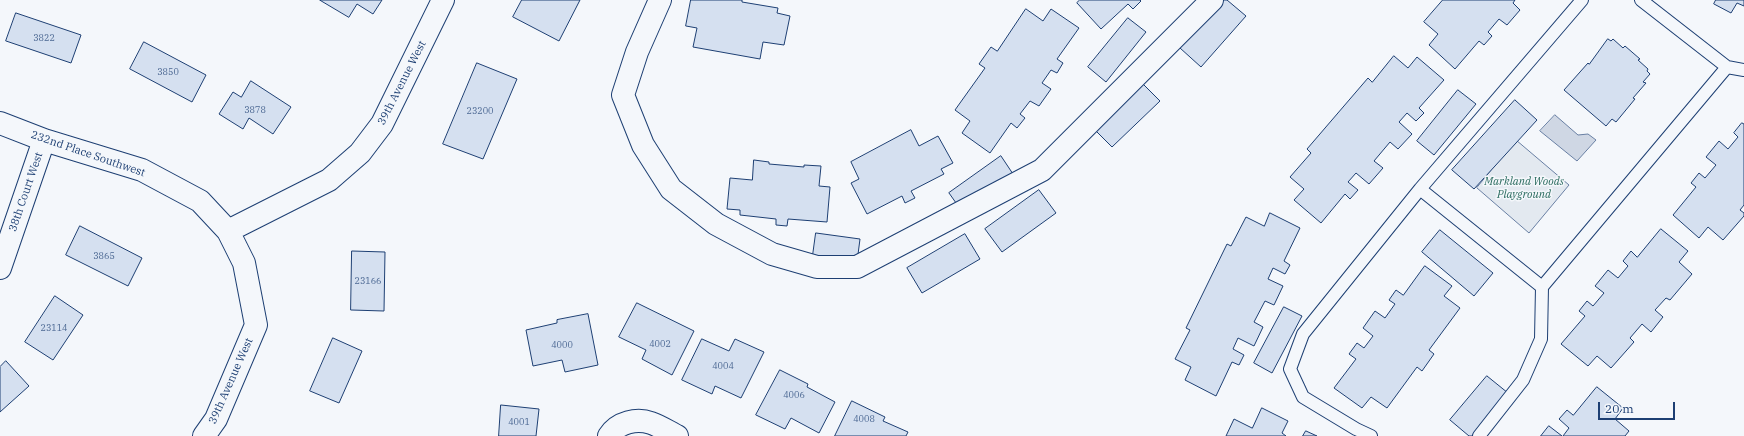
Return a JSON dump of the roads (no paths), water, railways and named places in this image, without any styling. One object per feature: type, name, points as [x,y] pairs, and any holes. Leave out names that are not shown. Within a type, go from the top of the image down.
[{"type":"street","name":"39th Avenue West","points":[[228,231],[329,180],[360,152],[382,124],[443,0]]},
{"type":"street","points":[[660,0],[637,52],[623,96],[643,145],[671,189],[716,224],[772,254],[817,267],[857,268],[1042,170],[1212,0]]},
{"type":"street","name":"232nd Place Southwest","points":[[0,123],[44,140],[142,170],[200,201],[228,231],[244,263],[256,325]]},
{"type":"street","name":"38th Court West","points":[[0,268],[44,140]]},
{"type":"street","name":"39th Avenue West","points":[[204,436],[216,419],[256,325]]},
{"type":"street","points":[[610,436],[613,430],[628,422],[651,423],[677,436]]},
{"type":"lane","points":[[1371,436],[1356,429],[1303,397],[1290,369],[1303,334],[1420,189],[1582,0]]},
{"type":"lane","points":[[1640,0],[1727,67],[1744,70]]},
{"type":"lane","points":[[1479,436],[1523,380],[1541,339],[1542,287],[1727,67]]},
{"type":"lane","points":[[1420,189],[1542,287]]},
{"type":"park label","name":"Markland Woods Playground","points":[[1524,188]]}]
